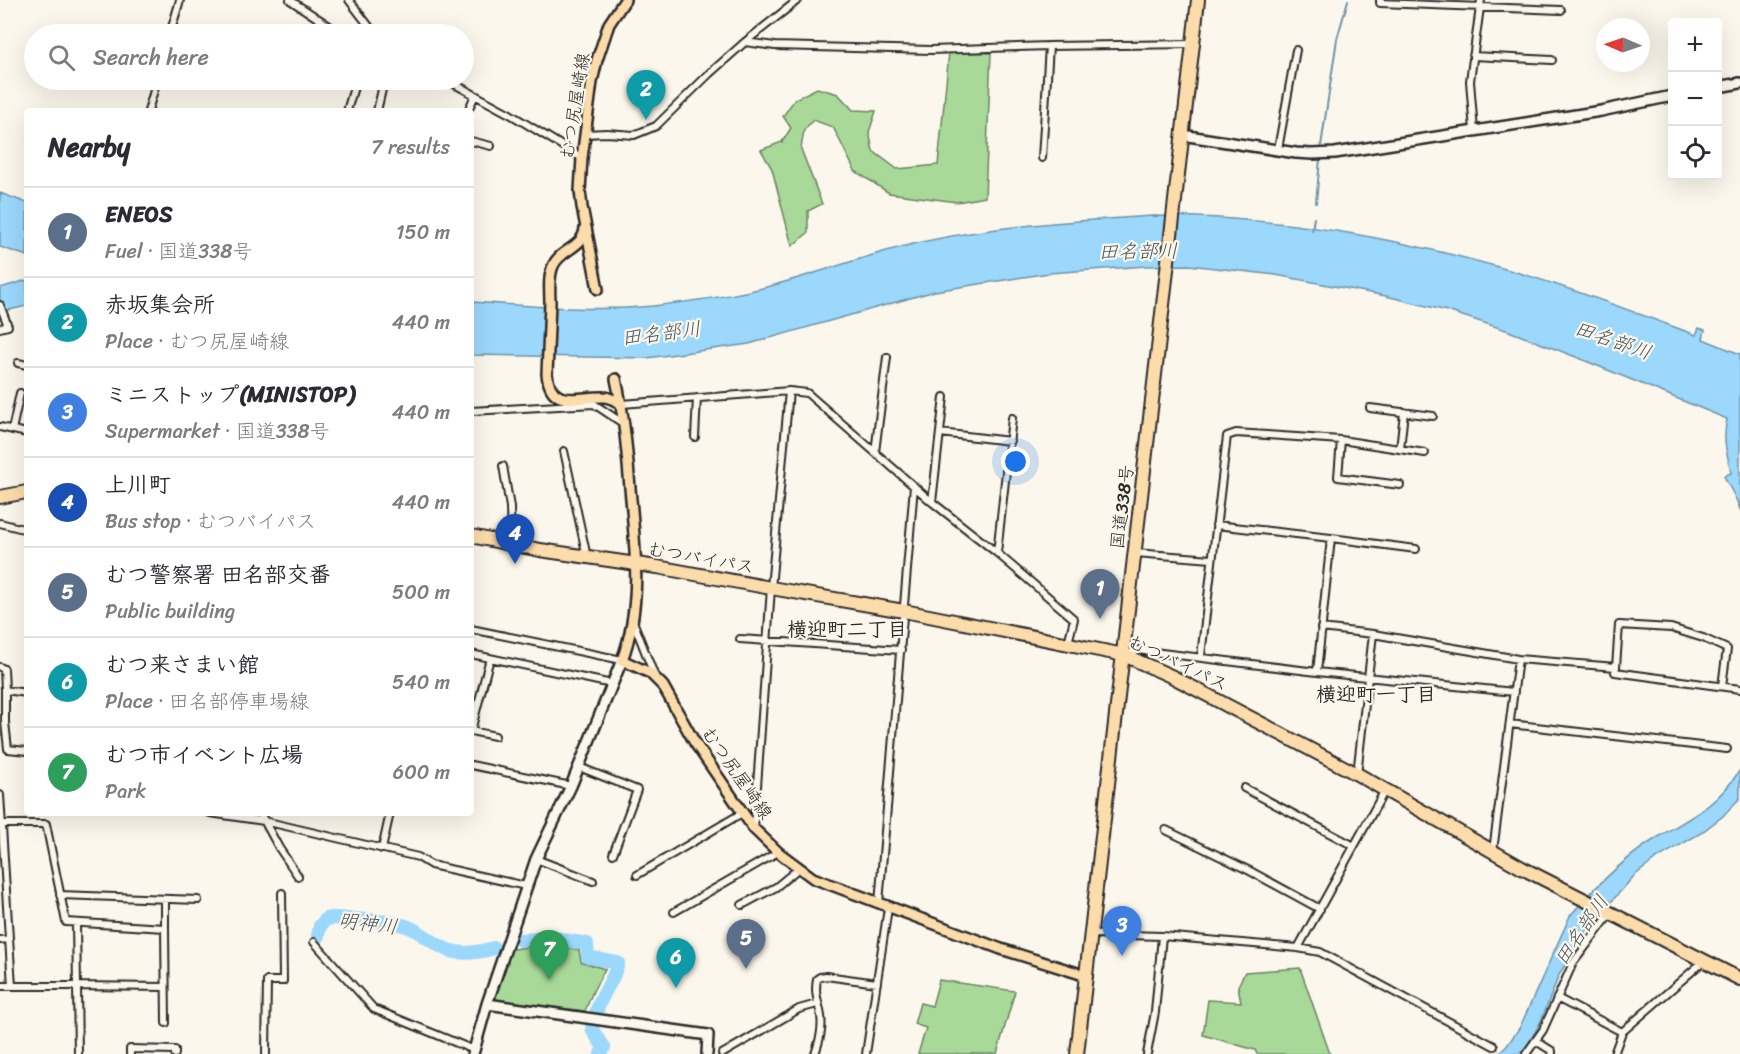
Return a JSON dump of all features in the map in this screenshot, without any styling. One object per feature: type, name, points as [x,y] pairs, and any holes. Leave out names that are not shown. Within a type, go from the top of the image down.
[{"type":"highway","name":"国道338号","points":[[1077,1054],[1198,0]]},
{"type":"highway","points":[[0,497],[24,493]]},
{"type":"highway","name":"むつバイパス","points":[[474,537],[587,558],[657,567],[904,611],[1124,655],[1173,677],[1357,774],[1493,852],[1740,979]]},
{"type":"main road","name":"むつ尻屋崎線","points":[[598,289],[580,191],[584,134],[592,82],[603,40],[609,24],[625,0]]},
{"type":"main road","points":[[585,222],[584,235],[572,249],[558,258],[553,266],[547,374],[549,385],[552,392],[560,398],[607,397],[622,404]]},
{"type":"main road","points":[[616,379],[622,404],[637,565],[633,621],[622,660]]},
{"type":"main road","name":"むつ尻屋崎線","points":[[622,660],[641,668],[656,678],[663,686],[695,743],[754,829],[778,852],[813,878],[1001,950],[1087,976]]},
{"type":"street","points":[[173,24],[180,0]]},
{"type":"street","points":[[290,0],[326,24]]},
{"type":"street","points":[[349,0],[367,24]]},
{"type":"street","points":[[584,134],[634,135],[656,126],[745,42],[798,0]]},
{"type":"street","points":[[1380,0],[1380,3],[1561,10]]},
{"type":"street","points":[[1474,131],[1470,81],[1482,0]]},
{"type":"street","points":[[745,42],[775,46],[931,50],[1048,45],[1193,44]]},
{"type":"street","points":[[1042,158],[1048,45]]},
{"type":"street","points":[[1278,149],[1296,50]]},
{"type":"street","points":[[1473,56],[1552,60]]},
{"type":"street","points":[[1722,86],[1740,83]]},
{"type":"street","points":[[149,108],[154,90]]},
{"type":"street","points":[[348,108],[353,90]]},
{"type":"street","points":[[378,108],[382,90]]},
{"type":"street","points":[[466,90],[582,158]]},
{"type":"street","points":[[469,108],[475,95]]},
{"type":"street","points":[[1182,135],[1312,154],[1335,153],[1601,111],[1668,97]]},
{"type":"street","points":[[474,142],[490,146]]},
{"type":"street","points":[[0,305],[8,326],[0,328]]},
{"type":"street","points":[[875,452],[887,357]]},
{"type":"street","points":[[18,363],[24,364]]},
{"type":"street","points":[[754,829],[771,588],[789,391]]},
{"type":"street","points":[[622,404],[789,391],[807,393],[932,502],[997,553],[1074,619],[1068,643]]},
{"type":"street","points":[[12,430],[20,393]]},
{"type":"street","points":[[932,502],[944,397]]},
{"type":"street","points":[[695,437],[697,398]]},
{"type":"street","points":[[474,411],[594,404],[624,424]]},
{"type":"street","points":[[1370,408],[1433,417]]},
{"type":"street","points":[[1400,449],[1404,412]]},
{"type":"street","points":[[997,553],[1012,418]]},
{"type":"street","points":[[0,427],[24,432]]},
{"type":"street","points":[[940,433],[1010,441]]},
{"type":"street","points":[[1201,656],[1227,436],[1236,433],[1341,440],[1425,453]]},
{"type":"street","points":[[1341,440],[1338,477],[1400,485]]},
{"type":"street","points":[[564,451],[587,558]]},
{"type":"street","points":[[503,466],[510,507],[511,544]]},
{"type":"street","points":[[879,903],[914,486]]},
{"type":"street","points":[[0,523],[24,529]]},
{"type":"street","points":[[1216,525],[1416,549]]},
{"type":"street","points":[[1317,672],[1331,538]]},
{"type":"street","points":[[1135,553],[1212,559]]},
{"type":"street","points":[[633,621],[656,678]]},
{"type":"street","points":[[1722,686],[1727,649],[1703,638],[1671,628],[1619,625],[1615,672],[1740,689]]},
{"type":"street","points":[[1321,628],[1372,634],[1518,659],[1616,667]]},
{"type":"street","points":[[314,942],[374,1009],[474,1052],[487,1004],[536,859],[571,786],[622,660],[474,630]]},
{"type":"street","points":[[1357,774],[1372,634]]},
{"type":"street","points":[[740,639],[901,650]]},
{"type":"street","points":[[1124,655],[1137,650],[1201,656],[1317,672],[1514,692]]},
{"type":"street","points":[[474,655],[612,684]]},
{"type":"street","points":[[474,719],[490,658]]},
{"type":"street","points":[[1493,852],[1518,659]]},
{"type":"street","points":[[0,667],[3,669],[5,690],[2,721],[8,749],[24,751]]},
{"type":"street","points":[[5,690],[24,693]]},
{"type":"street","points":[[1510,724],[1727,749]]},
{"type":"street","points":[[474,732],[495,736]]},
{"type":"street","points":[[474,766],[571,786]]},
{"type":"street","points":[[579,766],[637,790],[613,854]]},
{"type":"street","points":[[1244,788],[1354,846]]},
{"type":"street","points":[[1298,948],[1385,790]]},
{"type":"street","points":[[0,795],[12,986]]},
{"type":"street","points":[[637,875],[742,813]]},
{"type":"street","points":[[230,816],[264,821],[418,857],[431,865],[526,886]]},
{"type":"street","points":[[262,816],[298,876]]},
{"type":"street","points":[[382,849],[389,816]]},
{"type":"street","points":[[1,826],[46,824],[66,922],[165,928]]},
{"type":"street","points":[[1166,830],[1250,871],[1320,909]]},
{"type":"street","points":[[674,912],[778,852]]},
{"type":"street","points":[[536,859],[593,881]]},
{"type":"street","points":[[742,905],[777,887],[799,868]]},
{"type":"street","points":[[266,1054],[267,981],[283,981],[282,893]]},
{"type":"street","points":[[60,895],[198,900]]},
{"type":"street","points":[[165,899],[166,1023]]},
{"type":"street","points":[[866,1054],[888,908]]},
{"type":"street","points":[[1526,1054],[1544,1030],[1573,963],[1609,912]]},
{"type":"street","points":[[76,924],[78,1054]]},
{"type":"street","points":[[1092,934],[1162,936],[1320,952],[1494,1046]]},
{"type":"street","points":[[1147,1054],[1155,1012],[1162,936]]},
{"type":"street","points":[[0,940],[9,939]]},
{"type":"street","points":[[1614,1054],[1622,1032],[1705,960]]},
{"type":"street","points":[[815,1054],[821,1030],[821,1015],[815,990],[817,979],[820,976],[877,983]]},
{"type":"street","points":[[0,986],[165,987]]},
{"type":"street","points":[[1557,998],[1622,1032]]},
{"type":"street","points":[[487,1004],[708,1035],[707,1054]]},
{"type":"street","points":[[722,1054],[799,1009],[817,1004]]},
{"type":"street","points":[[1536,1041],[1552,1051],[1552,1054]]},
{"type":"street","points":[[130,1054],[130,1049],[175,1050],[175,1054]]},
{"type":"green space","points":[[949,52],[991,53],[985,197],[957,202],[889,193],[855,171],[833,127],[813,120],[804,130],[801,149],[822,204],[808,211],[808,233],[792,246],[772,169],[761,150],[782,142],[791,128],[783,116],[795,99],[817,88],[838,94],[853,110],[876,111],[869,132],[873,151],[897,169],[938,165]]},
{"type":"green space","points":[[549,944],[579,950],[581,962],[605,969],[585,1011],[494,999],[507,950]]},
{"type":"green space","points":[[1300,968],[1330,1054],[1257,1054],[1255,1050],[1203,1035],[1208,1000],[1241,1002],[1238,986],[1245,972]]},
{"type":"green space","points":[[939,980],[1015,991],[997,1054],[918,1054],[926,1028],[914,1024],[920,1003],[932,1006]]},
{"type":"water","points":[[0,193],[24,202],[24,255],[0,247]]},
{"type":"water","name":"田名部川","points":[[1153,216],[1245,220],[1382,239],[1516,272],[1696,335],[1699,328],[1705,330],[1703,339],[1740,354],[1740,510],[1724,476],[1731,473],[1725,440],[1727,419],[1506,330],[1447,311],[1386,296],[1276,275],[1189,265],[1049,273],[935,291],[749,344],[647,358],[474,355],[474,302],[539,307],[630,308],[714,298],[759,289],[909,245],[969,233]]},
{"type":"water","points":[[24,281],[24,307],[0,312],[0,288]]},
{"type":"water","name":"田名部川","points":[[1740,770],[1740,798],[1723,816],[1701,833],[1656,859],[1634,876],[1580,939],[1559,975],[1541,1021],[1527,1046],[1518,1054],[1497,1054],[1506,1047],[1520,1027],[1570,916],[1623,862],[1712,802]]},
{"type":"waterway","points":[[1321,146],[1337,39],[1348,0]]},
{"type":"waterway","points":[[1316,203],[1320,159]]},
{"type":"waterway","points":[[1312,230],[1314,218]]},
{"type":"waterway","name":"明神川","points":[[318,936],[320,926],[326,919],[368,920],[409,927],[453,952],[483,951],[494,948]]},
{"type":"waterway","name":"明神川","points":[[520,940],[553,938],[587,944],[588,957],[618,963],[596,1014]]},
{"type":"waterway","name":"明神川","points":[[592,1026],[604,1047],[601,1054]]},
{"type":"place","name":"赤坂集会所","points":[[646,120]]},
{"type":"place","name":"上川町","points":[[515,564]]},
{"type":"place","name":"ENEOS","points":[[1100,619]]},
{"type":"place","name":"ミニストップ(MINISTOP)","points":[[1122,956]]},
{"type":"place","name":"むつ警察署 田名部交番","points":[[746,969]]},
{"type":"place","name":"むつ市イベント広場","points":[[549,980]]},
{"type":"place","name":"むつ来さまい館","points":[[676,988]]},
{"type":"district","name":"横迎町二丁目","points":[[847,629]]},
{"type":"district","name":"横迎町一丁目","points":[[1376,694]]}]
